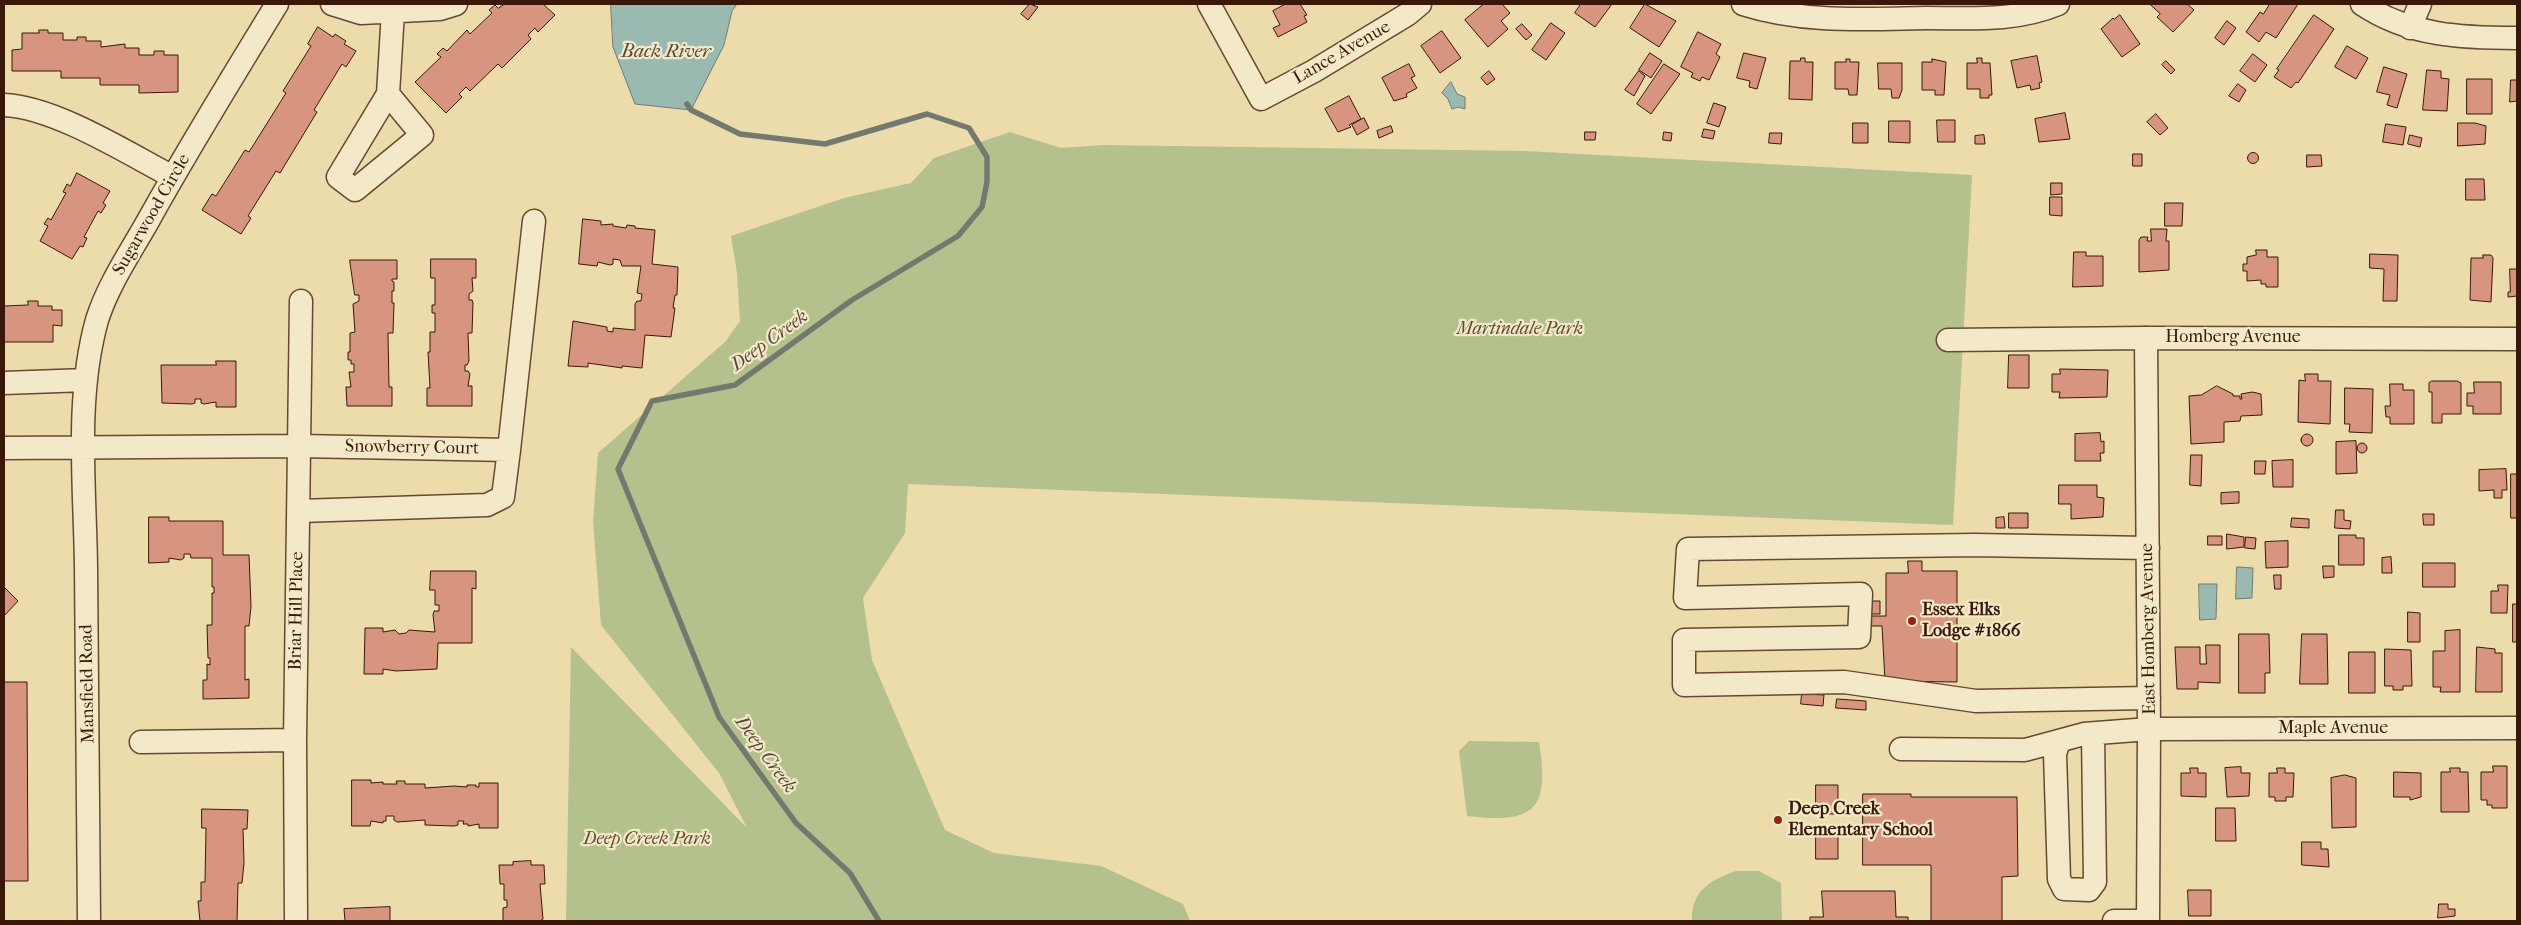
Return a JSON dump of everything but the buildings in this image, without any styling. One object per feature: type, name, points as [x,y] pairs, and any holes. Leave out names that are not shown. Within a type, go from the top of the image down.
[{"type":"street","name":"Sugarwood Circle","points":[[84,446],[86,380],[98,319],[108,293],[173,177],[277,4]]},
{"type":"street","points":[[332,4],[362,13],[440,9],[456,4]]},
{"type":"street","name":"Lance Avenue","points":[[1209,4],[1261,98],[1314,71],[1408,14],[1420,4]]},
{"type":"street","points":[[1755,6],[1785,16],[1810,18],[2002,18],[2030,13],[2058,4]]},
{"type":"street","points":[[2362,4],[2410,28],[2458,38],[2517,38]]},
{"type":"street","points":[[2410,28],[2420,4]]},
{"type":"street","points":[[388,94],[393,11]]},
{"type":"street","points":[[4,105],[38,112],[59,120],[173,177]]},
{"type":"street","points":[[299,511],[487,505],[503,497],[534,221]]},
{"type":"street","name":"Briar Hill Place","points":[[296,921],[295,740],[301,302]]},
{"type":"street","name":"Homberg Avenue","points":[[1948,340],[2146,338],[2517,339]]},
{"type":"street","name":"East Homberg Avenue","points":[[2146,338],[2150,729],[2148,921]]},
{"type":"street","points":[[4,383],[86,380]]},
{"type":"street","name":"Mansfield Road","points":[[84,446],[89,743],[88,921]]},
{"type":"street","name":"Snowberry Court","points":[[4,448],[299,446],[509,450]]},
{"type":"street","points":[[2148,548],[1974,545],[1688,550],[1685,598],[1860,594],[1859,636],[1684,640],[1684,685],[1844,682],[1976,701],[2149,698]]},
{"type":"street","name":"Maple Avenue","points":[[1900,749],[2025,750],[2093,734],[2150,729],[2517,728]]},
{"type":"street","points":[[2059,741],[2054,754],[2059,879],[2064,889],[2089,890],[2095,882],[2093,734]]},
{"type":"street","points":[[141,742],[295,740]]},
{"type":"street","points":[[2114,921],[2148,921]]},
{"type":"green space","name":"Martindale Park","points":[[1010,132],[1061,148],[1103,145],[1525,151],[1972,175],[1953,525],[908,484],[905,533],[863,598],[872,660],[945,830],[994,853],[1101,866],[1183,904],[1190,921],[566,921],[571,647],[747,828],[719,773],[601,625],[593,521],[598,453],[725,342],[740,321],[737,273],[731,236],[844,198],[911,183],[934,158]]},
{"type":"green space","points":[[1469,741],[1539,742],[1542,783],[1539,797],[1533,808],[1523,814],[1508,817],[1467,816],[1459,751]]},
{"type":"green space","points":[[1736,871],[1759,871],[1781,883],[1782,921],[1692,921],[1695,902],[1704,888],[1718,878]]},
{"type":"water","name":"Back River","points":[[611,4],[737,4],[732,11],[724,45],[691,110],[635,104],[613,47]]},
{"type":"water","points":[[1451,82],[1457,94],[1465,97],[1465,109],[1458,107],[1452,109],[1448,99],[1442,93]]},
{"type":"water","points":[[2237,567],[2253,568],[2252,598],[2236,599]]},
{"type":"water","points":[[2199,584],[2217,584],[2216,619],[2200,620]]},
{"type":"waterway","name":"Deep Creek","points":[[687,104],[691,110],[740,134],[825,144],[927,114],[969,128],[987,157],[987,182],[982,207],[958,236],[852,300],[735,385],[652,401],[618,469],[719,717],[796,823],[850,873],[879,921]]},
{"type":"place","name":"Essex Elks Lodge #1866","points":[[1912,621]]},
{"type":"place","name":"Deep Creek Elementary School","points":[[1778,820]]},
{"type":"park label","name":"Deep Creek Park","points":[[647,840]]}]
